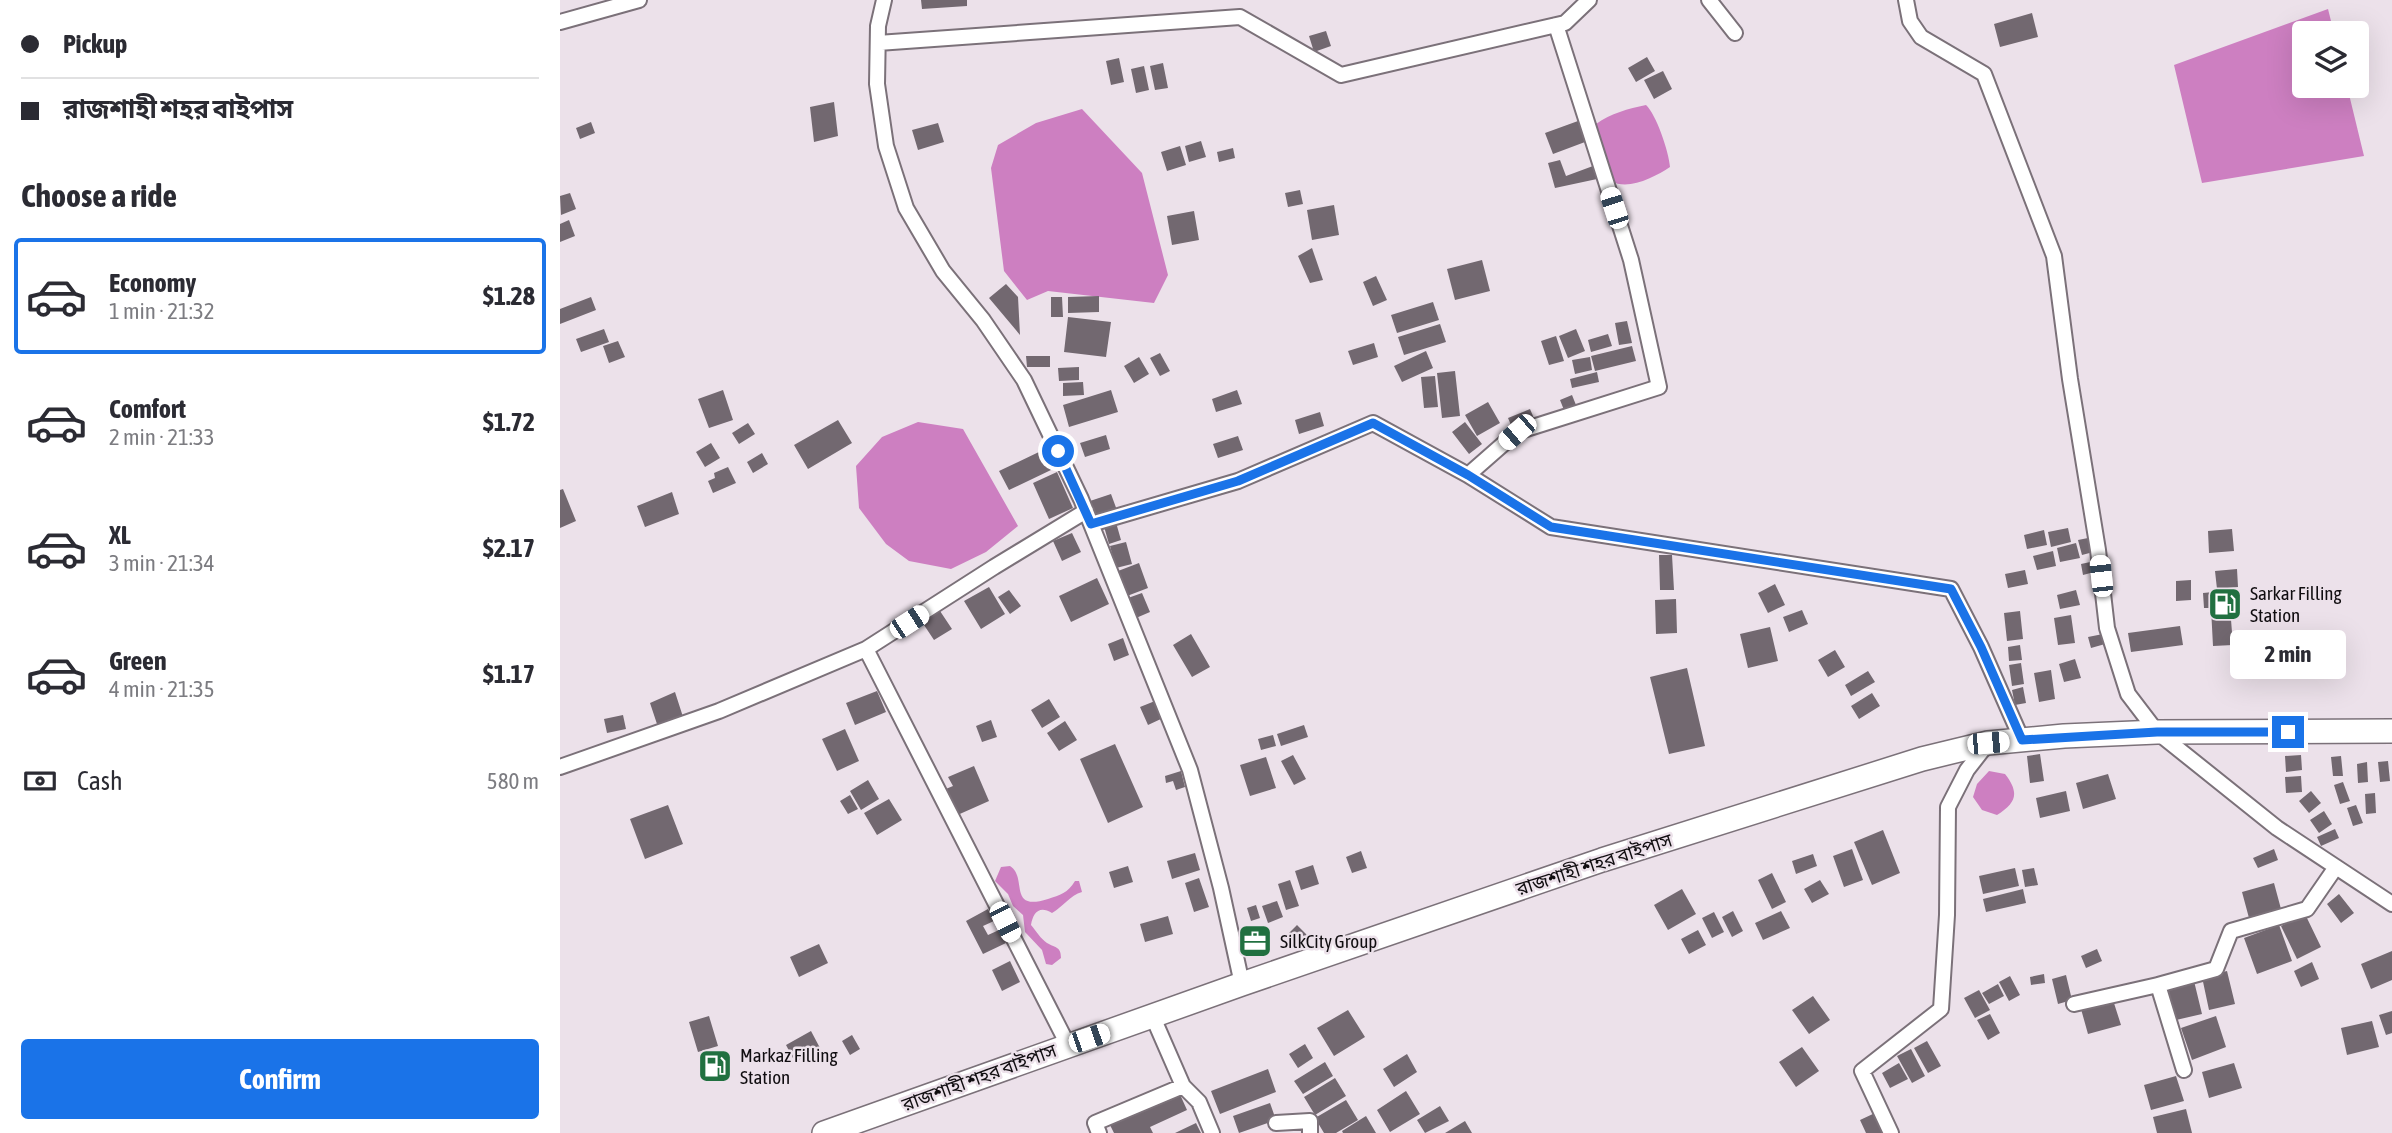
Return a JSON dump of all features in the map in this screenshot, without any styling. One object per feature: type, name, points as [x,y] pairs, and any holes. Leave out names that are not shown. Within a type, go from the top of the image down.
[{"type":"highway","name":"রাজশাহী শহর বাইপাস","points":[[824,1133],[1068,1045],[1602,860],[1922,760],[1988,743],[2157,732],[2392,731]]},
{"type":"street","points":[[560,22],[639,0]]},
{"type":"street","points":[[884,0],[878,26],[877,83],[886,146],[906,208],[943,271],[983,320],[1024,380],[1088,517],[1190,770],[1221,888],[1242,984]]},
{"type":"street","points":[[878,43],[1240,17],[1341,75],[1556,26],[1565,23],[1588,0]]},
{"type":"street","points":[[1709,0],[1735,33]]},
{"type":"street","points":[[1906,0],[1910,22],[1921,37],[1984,74],[2054,256],[2107,628],[2129,694],[2157,732],[2277,828],[2392,904]]},
{"type":"street","points":[[1468,475],[1517,432],[1659,387],[1631,260],[1556,26]]},
{"type":"street","points":[[560,767],[719,711],[866,649],[994,566],[1088,517],[1238,481],[1373,423],[1468,475],[1551,527],[1951,589],[1981,647],[2022,740]]},
{"type":"street","points":[[866,649],[1068,1045]]},
{"type":"street","points":[[1891,1133],[1862,1071],[1941,1009],[1947,915],[1948,807],[1967,770],[1988,743]]},
{"type":"street","points":[[2074,1004],[2216,969],[2231,930],[2306,909],[2336,867]]},
{"type":"street","points":[[2158,985],[2184,1070]]},
{"type":"street","points":[[1153,1016],[1183,1086],[1199,1102],[1212,1133]]},
{"type":"street","points":[[1099,1133],[1095,1123],[1183,1086]]},
{"type":"street","points":[[1276,1123],[1310,1121],[1310,1133]]},
{"type":"shaded area","points":[[2328,9],[2331,21],[2295,21]]},
{"type":"shaded area","points":[[2292,22],[2292,98],[2350,98],[2364,156],[2202,183],[2174,65]]},
{"type":"shaded area","points":[[1646,105],[1661,134],[1670,167],[1633,184],[1618,184],[1611,181],[1594,133],[1596,124],[1614,114]]},
{"type":"shaded area","points":[[1082,109],[1142,173],[1168,275],[1154,303],[1048,291],[1027,300],[1004,271],[991,168],[998,145],[1036,123]]},
{"type":"shaded area","points":[[918,422],[963,429],[1018,526],[986,552],[951,569],[909,561],[886,544],[859,508],[856,466],[882,437]]},
{"type":"shaded area","points":[[1989,771],[2005,774],[2014,792],[2012,802],[1997,815],[1982,810],[1973,797],[1977,784]]},
{"type":"shaded area","points":[[1010,866],[1018,878],[1020,892],[1027,901],[1035,902],[1056,896],[1067,891],[1075,881],[1079,881],[1082,892],[1052,913],[1037,911],[1032,921],[1031,925],[1041,937],[1060,951],[1061,958],[1052,965],[1046,964],[1042,950],[1025,932],[1023,915],[995,881],[1001,867]]},
{"type":"building","points":[[921,0],[967,0],[967,6],[922,9]]},
{"type":"building","points":[[2032,13],[2038,37],[2000,47],[1994,24]]},
{"type":"building","points":[[1326,31],[1331,46],[1314,52],[1309,36]]},
{"type":"building","points":[[1647,57],[1655,71],[1636,82],[1628,68]]},
{"type":"building","points":[[1119,58],[1124,82],[1111,85],[1106,61]]},
{"type":"building","points":[[1163,63],[1168,88],[1155,90],[1150,66]]},
{"type":"building","points":[[1144,66],[1149,90],[1136,93],[1131,69]]},
{"type":"building","points":[[1663,71],[1672,89],[1654,99],[1644,80]]},
{"type":"building","points":[[834,102],[838,136],[814,142],[810,107]]},
{"type":"building","points":[[1578,121],[1585,142],[1553,154],[1545,133]]},
{"type":"building","points":[[591,122],[595,133],[580,139],[576,128]]},
{"type":"building","points":[[938,123],[944,142],[918,150],[912,130]]},
{"type":"building","points":[[1201,141],[1206,157],[1189,162],[1185,146]]},
{"type":"building","points":[[1180,146],[1186,165],[1167,171],[1161,152]]},
{"type":"building","points":[[1233,148],[1235,158],[1219,162],[1217,152]]},
{"type":"building","points":[[1560,160],[1566,176],[1593,166],[1597,179],[1555,188],[1548,163]]},
{"type":"building","points":[[1300,190],[1303,204],[1288,207],[1285,193]]},
{"type":"building","points":[[570,193],[576,209],[561,215],[560,196]]},
{"type":"building","points":[[1334,205],[1339,235],[1312,240],[1307,210]]},
{"type":"building","points":[[1194,211],[1199,240],[1172,245],[1167,216]]},
{"type":"building","points":[[569,220],[575,236],[560,242],[560,224]]},
{"type":"building","points":[[1312,248],[1323,280],[1310,283],[1298,256]]},
{"type":"building","points":[[1482,260],[1490,291],[1455,300],[1447,269]]},
{"type":"building","points":[[1376,276],[1387,300],[1373,306],[1363,282]]},
{"type":"building","points":[[1006,284],[1018,297],[1020,335],[989,298]]},
{"type":"building","points":[[1099,296],[1099,312],[1068,313],[1068,297]]},
{"type":"building","points":[[591,297],[596,310],[560,324],[560,309]]},
{"type":"building","points":[[1051,297],[1062,297],[1063,317],[1051,317]]},
{"type":"building","points":[[1433,302],[1439,320],[1397,333],[1391,315]]},
{"type":"building","points":[[1068,317],[1111,322],[1106,357],[1064,352]]},
{"type":"building","points":[[1627,321],[1632,343],[1619,345],[1615,323]]},
{"type":"building","points":[[1440,324],[1446,342],[1404,355],[1398,337]]},
{"type":"building","points":[[604,329],[609,342],[581,352],[576,339]]},
{"type":"building","points":[[1576,329],[1585,351],[1568,358],[1559,336]]},
{"type":"building","points":[[1608,334],[1612,346],[1591,352],[1588,340]]},
{"type":"building","points":[[1556,336],[1564,361],[1549,365],[1541,341]]},
{"type":"building","points":[[618,341],[625,357],[609,363],[603,346]]},
{"type":"building","points":[[1374,343],[1378,357],[1353,365],[1348,351]]},
{"type":"building","points":[[1632,346],[1636,361],[1595,371],[1591,356]]},
{"type":"building","points":[[1426,351],[1433,368],[1402,382],[1394,366]]},
{"type":"building","points":[[1160,353],[1170,371],[1160,376],[1150,358]]},
{"type":"building","points":[[1026,356],[1050,356],[1050,367],[1027,367]]},
{"type":"building","points":[[1139,357],[1149,374],[1134,383],[1124,366]]},
{"type":"building","points":[[1590,357],[1592,370],[1575,374],[1572,360]]},
{"type":"building","points":[[1079,367],[1079,380],[1059,381],[1058,368]]},
{"type":"building","points":[[1455,371],[1460,416],[1442,418],[1437,373]]},
{"type":"building","points":[[1597,372],[1599,382],[1572,388],[1570,379]]},
{"type":"building","points":[[1435,376],[1438,407],[1424,408],[1421,377]]},
{"type":"building","points":[[1083,382],[1084,395],[1063,396],[1063,383]]},
{"type":"building","points":[[723,390],[733,420],[709,428],[698,399]]},
{"type":"building","points":[[1111,390],[1118,412],[1069,427],[1063,405]]},
{"type":"building","points":[[1237,390],[1242,404],[1216,412],[1212,399]]},
{"type":"building","points":[[1572,395],[1578,410],[1566,415],[1560,400]]},
{"type":"building","points":[[1488,402],[1500,423],[1477,436],[1465,415]]},
{"type":"building","points":[[1530,409],[1536,423],[1514,432],[1508,418]]},
{"type":"building","points":[[1320,412],[1324,426],[1299,434],[1295,420]]},
{"type":"building","points":[[838,420],[852,443],[808,469],[794,445]]},
{"type":"building","points":[[1465,422],[1482,444],[1469,454],[1452,432]]},
{"type":"building","points":[[748,423],[755,434],[739,444],[732,433]]},
{"type":"building","points":[[1106,435],[1110,449],[1085,457],[1080,443]]},
{"type":"building","points":[[1238,436],[1243,450],[1218,458],[1213,444]]},
{"type":"building","points":[[711,443],[720,458],[705,467],[696,452]]},
{"type":"building","points":[[1041,451],[1051,470],[1009,490],[999,471]]},
{"type":"building","points":[[762,453],[768,464],[753,473],[747,462]]},
{"type":"building","points":[[728,467],[736,483],[713,493],[708,481],[715,478],[714,473]]},
{"type":"building","points":[[1057,472],[1073,508],[1049,519],[1033,483]]},
{"type":"building","points":[[563,489],[576,521],[560,528],[560,490]]},
{"type":"building","points":[[672,492],[679,514],[645,527],[637,506]]},
{"type":"building","points":[[1111,494],[1118,513],[1097,521],[1090,501]]},
{"type":"building","points":[[1115,519],[1121,540],[1109,544],[1103,523]]},
{"type":"building","points":[[2068,528],[2071,542],[2051,547],[2048,532]]},
{"type":"building","points":[[2232,529],[2234,551],[2209,553],[2208,531]]},
{"type":"building","points":[[2044,530],[2047,545],[2027,549],[2024,535]]},
{"type":"building","points":[[1072,533],[1081,552],[1062,561],[1053,541]]},
{"type":"building","points":[[2098,536],[2101,550],[2082,555],[2078,540]]},
{"type":"building","points":[[1126,542],[1132,564],[1116,568],[1110,546]]},
{"type":"building","points":[[2076,543],[2080,558],[2060,562],[2057,548]]},
{"type":"building","points":[[2053,551],[2056,566],[2037,570],[2033,556]]},
{"type":"building","points":[[1659,555],[1672,555],[1674,590],[1660,590]]},
{"type":"building","points":[[2095,561],[2098,571],[2083,575],[2081,564]]},
{"type":"building","points":[[1139,563],[1148,588],[1127,596],[1118,571]]},
{"type":"building","points":[[2237,569],[2238,587],[2217,589],[2215,571]]},
{"type":"building","points":[[2025,570],[2028,584],[2008,588],[2005,574]]},
{"type":"building","points":[[1097,578],[1109,604],[1071,622],[1059,596]]},
{"type":"building","points":[[2191,580],[2191,600],[2176,601],[2176,581]]},
{"type":"building","points":[[1775,584],[1785,605],[1768,613],[1758,593]]},
{"type":"building","points":[[989,587],[1005,614],[981,629],[964,601]]},
{"type":"building","points":[[1009,590],[1021,606],[1010,614],[998,597]]},
{"type":"building","points":[[2076,590],[2080,605],[2060,609],[2057,595]]},
{"type":"building","points":[[2235,590],[2236,607],[2230,607],[2233,645],[2213,646],[2211,608],[2204,608],[2203,593]]},
{"type":"building","points":[[1142,593],[1150,612],[1136,618],[1128,598]]},
{"type":"building","points":[[1676,599],[1677,633],[1656,634],[1655,600]]},
{"type":"building","points":[[1802,610],[1808,624],[1789,632],[1783,617]]},
{"type":"building","points":[[940,611],[952,629],[934,640],[922,622]]},
{"type":"building","points":[[2020,611],[2023,639],[2007,641],[2004,613]]},
{"type":"building","points":[[2071,615],[2075,643],[2058,645],[2054,618]]},
{"type":"building","points":[[2180,626],[2183,645],[2131,652],[2128,633]]},
{"type":"building","points":[[1770,627],[1778,661],[1748,668],[1740,634]]},
{"type":"building","points":[[1191,634],[1210,667],[1192,677],[1173,645]]},
{"type":"building","points":[[2103,634],[2105,644],[2091,648],[2088,637]]},
{"type":"building","points":[[1123,638],[1129,655],[1114,661],[1108,644]]},
{"type":"building","points":[[2020,645],[2022,660],[2009,661],[2008,647]]},
{"type":"building","points":[[1835,650],[1845,667],[1828,677],[1818,660]]},
{"type":"building","points":[[2075,659],[2081,678],[2064,682],[2059,664]]},
{"type":"building","points":[[2021,663],[2024,684],[2012,686],[2009,665]]},
{"type":"building","points":[[1687,668],[1705,746],[1669,754],[1650,677]]},
{"type":"building","points":[[2051,670],[2055,699],[2039,702],[2034,673]]},
{"type":"building","points":[[1868,671],[1875,682],[1851,696],[1845,685]]},
{"type":"building","points":[[2023,687],[2026,703],[2015,705],[2012,690]]},
{"type":"building","points":[[877,691],[886,712],[855,725],[846,703]]},
{"type":"building","points":[[675,692],[684,720],[659,730],[650,703]]},
{"type":"building","points":[[1872,693],[1880,706],[1859,719],[1851,706]]},
{"type":"building","points":[[1049,699],[1060,717],[1042,728],[1031,710]]},
{"type":"building","points":[[1155,701],[1163,718],[1148,725],[1140,707]]},
{"type":"building","points":[[623,715],[626,729],[607,733],[604,719]]},
{"type":"building","points":[[991,720],[997,737],[982,742],[976,726]]},
{"type":"building","points":[[1065,721],[1077,740],[1059,751],[1047,733]]},
{"type":"building","points":[[1304,725],[1308,737],[1281,746],[1277,734]]},
{"type":"building","points":[[845,729],[859,761],[837,771],[822,739]]},
{"type":"building","points":[[1273,735],[1276,746],[1261,750],[1258,739]]},
{"type":"building","points":[[1115,744],[1143,807],[1108,823],[1080,759]]},
{"type":"building","points":[[2040,754],[2044,781],[2030,783],[2027,756]]},
{"type":"building","points":[[1293,755],[1306,779],[1294,785],[1281,761]]},
{"type":"building","points":[[2301,755],[2302,770],[2286,772],[2285,756]]},
{"type":"building","points":[[2341,756],[2343,776],[2333,776],[2331,757]]},
{"type":"building","points":[[1266,757],[1276,788],[1250,796],[1240,765]]},
{"type":"building","points":[[2388,761],[2390,781],[2380,782],[2378,762]]},
{"type":"building","points":[[2367,762],[2368,782],[2358,783],[2357,764]]},
{"type":"building","points":[[974,766],[989,801],[953,817],[941,791],[953,786],[948,777]]},
{"type":"building","points":[[1181,771],[1185,787],[1176,790],[1173,781],[1166,783],[1165,776]]},
{"type":"building","points":[[2108,774],[2116,799],[2083,809],[2076,783]]},
{"type":"building","points":[[2301,776],[2302,792],[2286,793],[2285,777]]},
{"type":"building","points":[[868,780],[879,799],[861,810],[850,791]]},
{"type":"building","points":[[2343,782],[2350,801],[2340,804],[2334,785]]},
{"type":"building","points":[[2066,791],[2070,811],[2040,818],[2036,798]]},
{"type":"building","points":[[2311,791],[2321,803],[2309,813],[2299,801]]},
{"type":"building","points":[[2375,793],[2376,813],[2366,814],[2365,794]]},
{"type":"building","points":[[850,795],[858,809],[848,814],[840,801]]},
{"type":"building","points":[[889,799],[902,820],[877,835],[864,813]]},
{"type":"building","points":[[668,805],[683,844],[645,859],[630,819]]},
{"type":"building","points":[[2356,805],[2363,823],[2353,826],[2347,808]]},
{"type":"building","points":[[2324,811],[2332,824],[2319,833],[2310,820]]},
{"type":"building","points":[[2335,829],[2339,838],[2321,846],[2317,837]]},
{"type":"building","points":[[1883,830],[1900,873],[1872,885],[1854,842]]},
{"type":"building","points":[[1852,849],[1863,880],[1844,887],[1833,856]]},
{"type":"building","points":[[2274,849],[2278,860],[2258,868],[2253,858]]},
{"type":"building","points":[[1361,851],[1367,868],[1352,873],[1346,857]]},
{"type":"building","points":[[1195,853],[1200,870],[1172,879],[1167,861]]},
{"type":"building","points":[[1813,854],[1817,866],[1796,874],[1792,861]]},
{"type":"building","points":[[1313,865],[1319,884],[1301,890],[1295,871]]},
{"type":"building","points":[[1128,866],[1133,882],[1114,888],[1109,872]]},
{"type":"building","points":[[2015,868],[2019,886],[1983,894],[1979,876]]},
{"type":"building","points":[[2034,868],[2038,885],[2025,887],[2022,870]]},
{"type":"building","points":[[1772,873],[1786,902],[1772,909],[1758,880]]},
{"type":"building","points":[[1199,878],[1209,907],[1194,912],[1185,883]]},
{"type":"building","points":[[1290,880],[1299,906],[1286,910],[1278,884]]},
{"type":"building","points":[[1820,880],[1829,894],[1812,903],[1804,889]]},
{"type":"building","points":[[2274,883],[2281,909],[2249,918],[2242,892]]},
{"type":"building","points":[[1682,889],[1696,914],[1668,930],[1654,905]]},
{"type":"building","points":[[2023,889],[2026,903],[1986,912],[1983,899]]},
{"type":"building","points":[[2339,894],[2354,913],[2341,923],[2327,904]]},
{"type":"building","points":[[1277,901],[1283,917],[1268,923],[1262,906]]},
{"type":"building","points":[[1256,905],[1260,918],[1251,921],[1247,908]]},
{"type":"building","points":[[988,909],[994,921],[983,926],[988,935],[999,930],[1006,943],[983,954],[966,921]]},
{"type":"building","points":[[1733,911],[1743,931],[1732,937],[1722,917]]},
{"type":"building","points":[[1781,911],[1790,928],[1763,940],[1755,923]]},
{"type":"building","points":[[1714,912],[1724,932],[1712,938],[1702,918]]},
{"type":"building","points":[[2305,914],[2321,947],[2297,959],[2281,926]]},
{"type":"building","points":[[1168,916],[1173,934],[1145,942],[1140,924]]},
{"type":"building","points":[[1297,925],[1308,936],[1299,945],[1288,934]]},
{"type":"building","points":[[2279,925],[2292,961],[2257,974],[2244,938]]},
{"type":"building","points":[[1698,930],[1706,945],[1689,954],[1681,939]]},
{"type":"building","points":[[819,944],[828,963],[799,977],[790,957]]},
{"type":"building","points":[[2097,949],[2102,961],[2086,968],[2081,956]]},
{"type":"building","points":[[2392,951],[2392,980],[2371,989],[2361,964]]},
{"type":"building","points":[[1010,961],[1020,982],[1002,991],[992,970]]},
{"type":"building","points":[[2312,962],[2319,979],[2301,987],[2294,971]]},
{"type":"building","points":[[2227,971],[2235,1004],[2209,1010],[2202,977]]},
{"type":"building","points":[[2044,974],[2045,983],[2031,985],[2030,977]]},
{"type":"building","points":[[2066,975],[2072,1000],[2058,1004],[2052,979]]},
{"type":"building","points":[[2010,976],[2020,995],[2009,1001],[1999,982]]},
{"type":"building","points":[[2194,981],[2202,1014],[2176,1020],[2168,988]]},
{"type":"building","points":[[1998,984],[2004,996],[1989,1004],[1982,993]]},
{"type":"building","points":[[1979,990],[1990,1010],[1975,1018],[1964,998]]},
{"type":"building","points":[[1813,996],[1830,1020],[1809,1034],[1792,1010]]},
{"type":"building","points":[[2113,1000],[2121,1025],[2088,1034],[2081,1009]]},
{"type":"building","points":[[1348,1010],[1365,1037],[1334,1056],[1317,1028]]},
{"type":"building","points":[[2392,1011],[2392,1033],[2386,1035],[2379,1015]]},
{"type":"building","points":[[1990,1014],[2000,1033],[1988,1040],[1977,1020]]},
{"type":"building","points":[[709,1016],[718,1046],[698,1052],[689,1022]]},
{"type":"building","points":[[2216,1016],[2226,1047],[2192,1060],[2181,1028]]},
{"type":"building","points":[[2372,1021],[2379,1047],[2347,1055],[2341,1028]]},
{"type":"building","points":[[811,1031],[820,1048],[795,1062],[786,1045]]},
{"type":"building","points":[[852,1035],[860,1049],[850,1055],[842,1041]]},
{"type":"building","points":[[1927,1041],[1941,1066],[1928,1073],[1914,1048]]},
{"type":"building","points":[[1305,1044],[1313,1058],[1298,1068],[1289,1054]]},
{"type":"building","points":[[1802,1047],[1819,1071],[1796,1087],[1779,1062]]},
{"type":"building","points":[[1911,1049],[1925,1076],[1912,1083],[1897,1056]]},
{"type":"building","points":[[1407,1054],[1417,1072],[1394,1087],[1383,1069]]},
{"type":"building","points":[[1325,1062],[1333,1076],[1303,1094],[1294,1081]]},
{"type":"building","points":[[1899,1063],[1908,1079],[1890,1088],[1882,1073]]},
{"type":"building","points":[[2234,1063],[2242,1088],[2209,1098],[2202,1072]]},
{"type":"building","points":[[1268,1069],[1276,1092],[1220,1114],[1211,1091]]},
{"type":"building","points":[[2176,1076],[2184,1101],[2151,1110],[2144,1085]]},
{"type":"building","points":[[1335,1078],[1346,1096],[1315,1115],[1304,1097]]},
{"type":"building","points":[[1178,1090],[1187,1110],[1150,1127],[1153,1133],[1114,1133],[1109,1123]]},
{"type":"building","points":[[1406,1091],[1420,1114],[1390,1132],[1377,1110]]},
{"type":"building","points":[[1346,1100],[1358,1120],[1336,1133],[1324,1133],[1315,1118]]},
{"type":"building","points":[[1270,1103],[1276,1120],[1239,1133],[1233,1116]]},
{"type":"building","points":[[1440,1106],[1449,1121],[1425,1133],[1417,1120]]},
{"type":"building","points":[[2186,1109],[2192,1133],[2157,1133],[2153,1117]]},
{"type":"building","points":[[1875,1113],[1884,1133],[1866,1133],[1860,1120]]},
{"type":"building","points":[[1366,1116],[1376,1133],[1343,1133],[1342,1131]]},
{"type":"building","points":[[1465,1121],[1472,1133],[1445,1133]]},
{"type":"building","points":[[1196,1123],[1201,1133],[1175,1133]]},
{"type":"place","name":"Sarkar Filling Station","points":[[2225,604]]},
{"type":"place","name":"SilkCity Group","points":[[1255,941]]},
{"type":"place","name":"Markaz Filling Station","points":[[715,1066]]},
{"type":"route","points":[[1058,451],[1091,524],[1238,481],[1373,423],[1468,475],[1551,527],[1951,589],[1981,647],[2022,740],[2157,732],[2288,732]]}]
